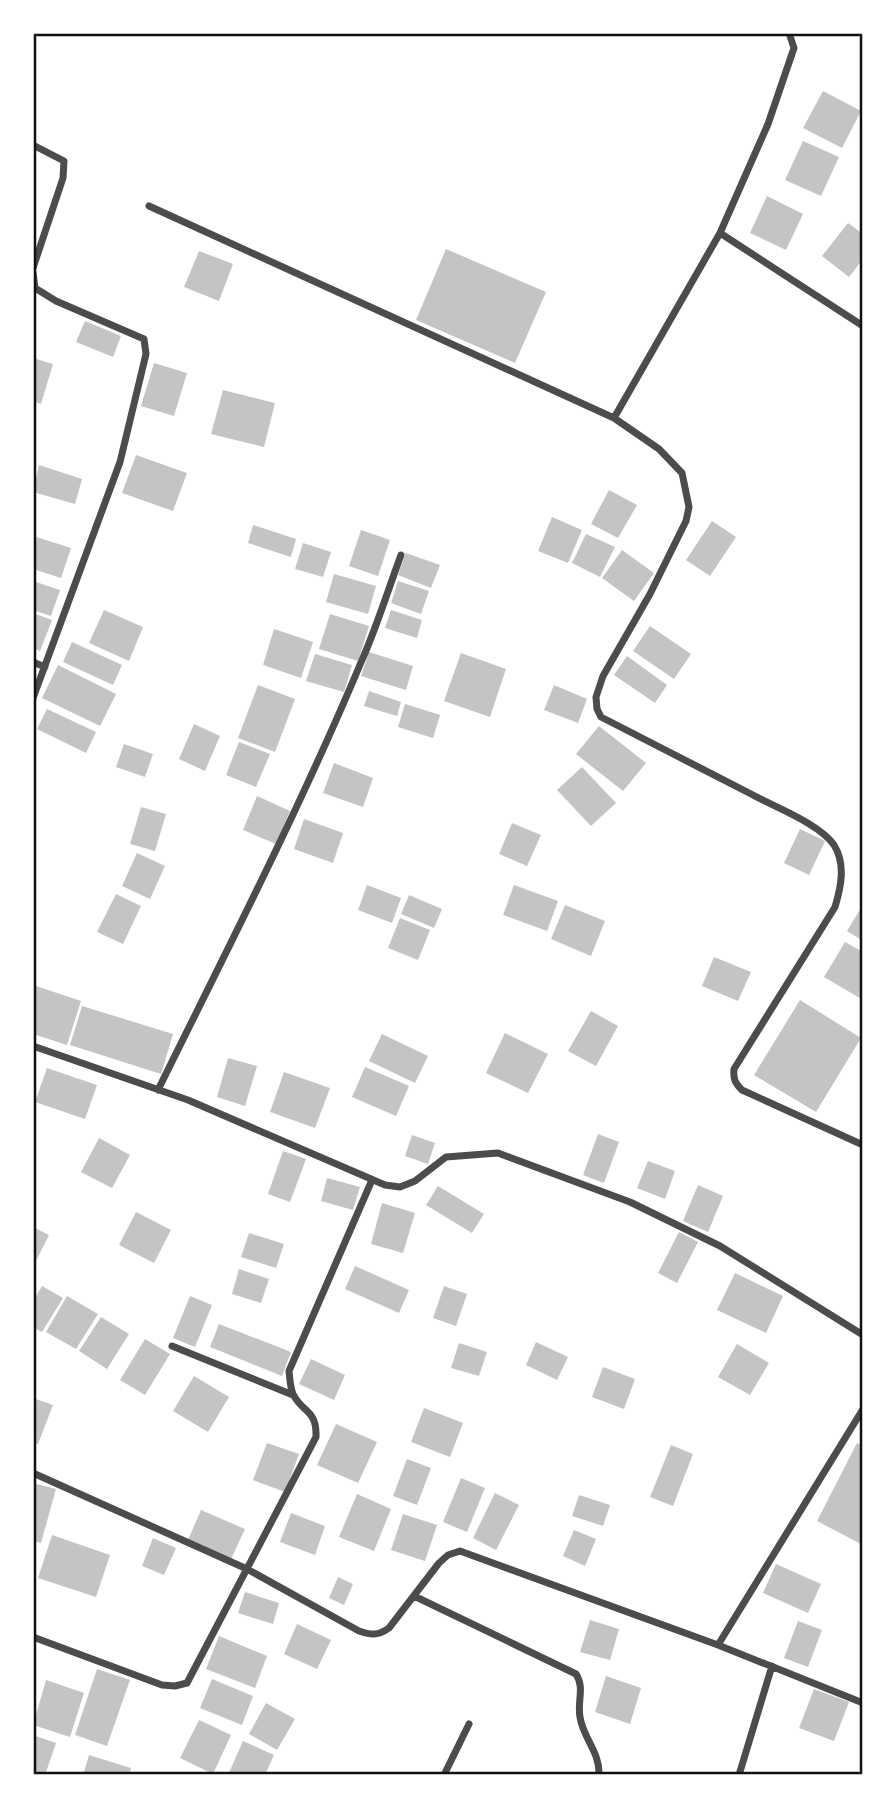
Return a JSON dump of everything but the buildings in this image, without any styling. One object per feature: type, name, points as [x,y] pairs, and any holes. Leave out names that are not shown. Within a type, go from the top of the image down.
[{"type":"street","points":[[614,418],[720,233],[768,124],[794,48],[789,33]]},
{"type":"street","points":[[33,145],[64,161],[63,178],[33,270],[35,288],[56,302],[144,340],[146,354],[120,462],[33,698]]},
{"type":"street","points":[[149,206],[614,418],[659,449],[682,473],[689,507],[686,521],[650,594],[603,676],[596,697],[597,709],[601,717],[792,816],[825,835],[835,846],[841,863],[841,885],[835,907],[734,1069],[733,1076],[735,1084],[742,1090],[863,1145]]},
{"type":"street","points":[[720,233],[863,327]]},
{"type":"street","points":[[159,1090],[329,735],[363,659],[401,555]]},
{"type":"street","points":[[33,662],[45,667]]},
{"type":"street","points":[[33,1046],[188,1100],[372,1180],[400,1187],[415,1181],[446,1157],[498,1153],[630,1202],[720,1246],[863,1335]]},
{"type":"street","points":[[293,1395],[289,1371],[372,1180]]},
{"type":"street","points":[[33,1637],[162,1685],[187,1683],[316,1437],[316,1423],[311,1413],[293,1395],[172,1346]]},
{"type":"street","points":[[718,1645],[863,1409]]},
{"type":"street","points":[[33,1473],[247,1569],[359,1631],[373,1635],[383,1633],[389,1628],[439,1563],[448,1555],[460,1551],[718,1645],[863,1703]]},
{"type":"street","points":[[414,1596],[576,1674],[581,1682],[580,1716],[598,1758],[599,1775]]},
{"type":"street","points":[[739,1775],[772,1666]]},
{"type":"street","points":[[444,1775],[469,1724]]}]
